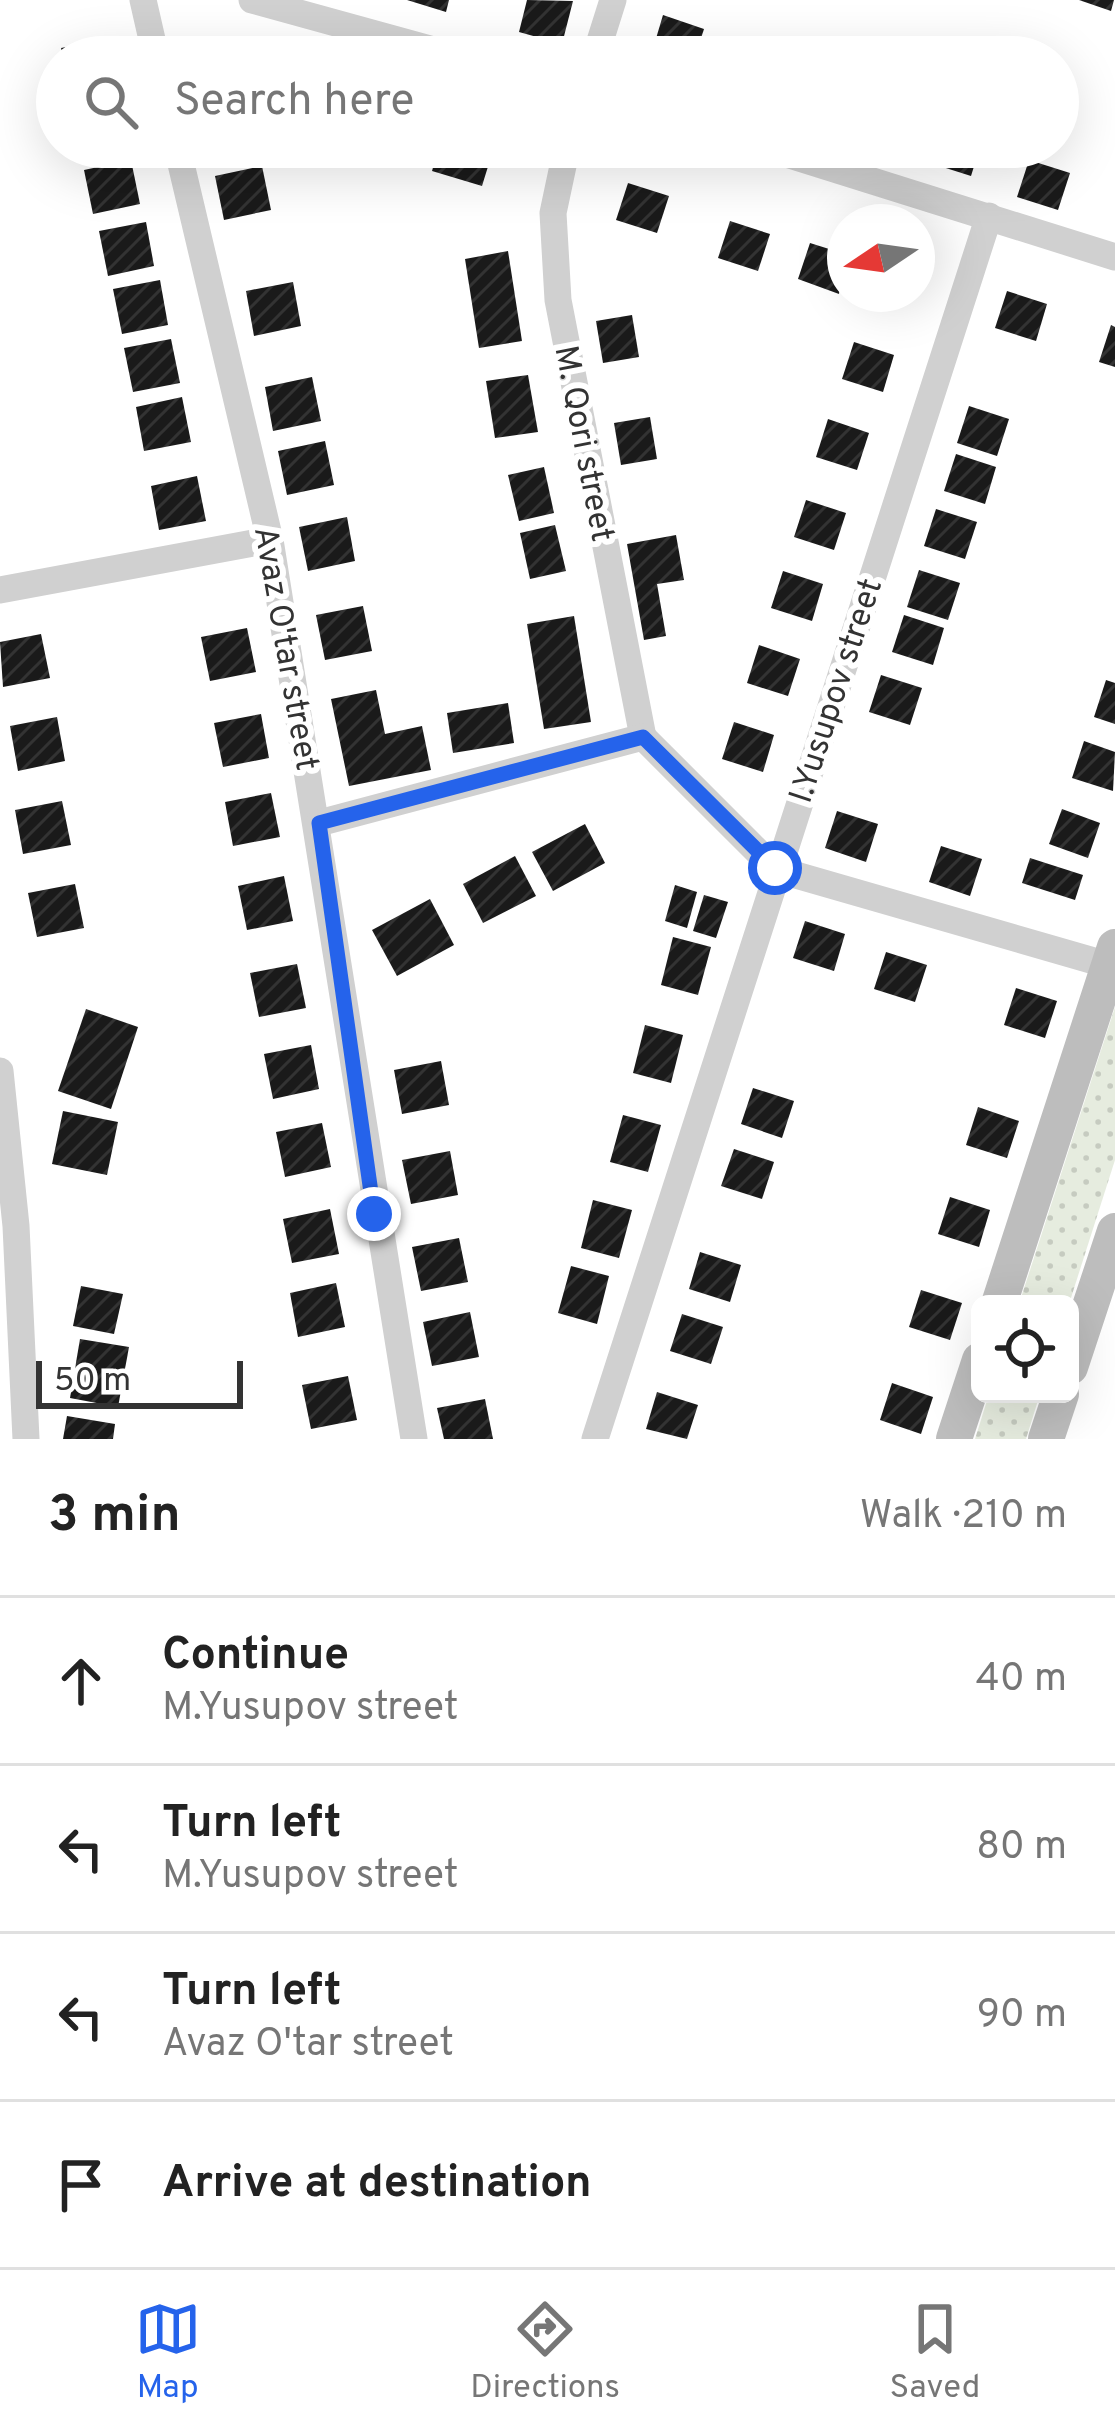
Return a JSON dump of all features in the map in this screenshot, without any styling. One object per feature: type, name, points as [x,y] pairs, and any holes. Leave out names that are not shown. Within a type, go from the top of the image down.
[{"type":"street","points":[[143,0],[151,36]]},
{"type":"street","points":[[252,0],[383,36]]},
{"type":"street","points":[[602,36],[614,0]]},
{"type":"street","name":"Avaz O'tar street","points":[[182,168],[270,539],[319,823],[374,1214],[414,1439]]},
{"type":"street","name":"M. Qori street","points":[[563,168],[554,213],[558,300],[643,737]]},
{"type":"street","points":[[832,168],[1115,257]]},
{"type":"street","name":"I.Yusupov street","points":[[595,1439],[775,868],[989,217]]},
{"type":"street","points":[[0,590],[270,539]]},
{"type":"street","points":[[319,823],[643,737],[775,868],[1113,960],[1001,1295]]},
{"type":"street","points":[[0,1071],[16,1226],[26,1439]]},
{"type":"street","points":[[1079,1340],[1115,1231]]},
{"type":"street","points":[[954,1439],[971,1387]]},
{"type":"street","points":[[1046,1439],[1058,1403]]},
{"type":"shaded area","points":[[1115,1007],[1115,1160],[1072,1295],[1022,1295]]},
{"type":"shaded area","points":[[986,1403],[1037,1403],[1026,1439],[975,1439]]},
{"type":"building","points":[[407,0],[449,0],[446,12]]},
{"type":"building","points":[[527,0],[573,1],[564,36],[519,32]]},
{"type":"building","points":[[1079,0],[1114,0],[1111,11]]},
{"type":"building","points":[[663,15],[704,29],[702,36],[657,36]]},
{"type":"building","points":[[133,168],[140,204],[93,214],[84,170]]},
{"type":"building","points":[[262,168],[271,210],[224,220],[215,176]]},
{"type":"building","points":[[433,168],[488,168],[482,186]]},
{"type":"building","points":[[946,168],[973,168],[971,176]]},
{"type":"building","points":[[1026,168],[1070,173],[1058,210],[1017,197]]},
{"type":"building","points":[[628,183],[669,196],[657,233],[616,220]]},
{"type":"building","points":[[730,221],[770,234],[758,271],[718,258]]},
{"type":"building","points":[[146,222],[154,266],[108,276],[99,231]]},
{"type":"building","points":[[810,243],[827,248],[827,290],[798,279]]},
{"type":"building","points":[[508,251],[522,341],[479,348],[465,259]]},
{"type":"building","points":[[160,280],[168,325],[122,334],[113,289]]},
{"type":"building","points":[[293,282],[301,326],[254,336],[246,291]]},
{"type":"building","points":[[1007,291],[1047,304],[1036,341],[995,328]]},
{"type":"building","points":[[632,315],[639,357],[603,363],[596,321]]},
{"type":"building","points":[[1111,325],[1115,327],[1115,367],[1099,362]]},
{"type":"building","points":[[171,339],[180,383],[133,392],[124,348]]},
{"type":"building","points":[[854,342],[894,355],[883,392],[842,379]]},
{"type":"building","points":[[528,375],[538,432],[495,438],[486,381]]},
{"type":"building","points":[[312,377],[321,421],[273,431],[265,387]]},
{"type":"building","points":[[182,397],[191,442],[144,451],[136,407]]},
{"type":"building","points":[[969,406],[1009,419],[997,456],[957,443]]},
{"type":"building","points":[[650,417],[657,459],[621,465],[614,423]]},
{"type":"building","points":[[828,419],[869,433],[857,470],[816,457]]},
{"type":"building","points":[[325,441],[334,485],[287,495],[278,451]]},
{"type":"building","points":[[956,454],[996,467],[985,504],[944,491]]},
{"type":"building","points":[[544,467],[554,513],[519,521],[508,475]]},
{"type":"building","points":[[197,476],[206,521],[159,530],[151,486]]},
{"type":"building","points":[[806,500],[846,513],[834,550],[794,537]]},
{"type":"building","points":[[936,509],[977,522],[965,559],[924,546]]},
{"type":"building","points":[[347,517],[355,561],[308,571],[299,527]]},
{"type":"building","points":[[555,525],[566,571],[530,579],[520,533]]},
{"type":"building","points":[[676,535],[684,580],[657,584],[666,636],[644,640],[627,544]]},
{"type":"building","points":[[919,570],[960,583],[948,620],[907,607]]},
{"type":"building","points":[[783,571],[823,584],[812,621],[771,608]]},
{"type":"building","points":[[363,606],[372,651],[325,660],[316,615]]},
{"type":"building","points":[[904,615],[944,628],[933,665],[892,652]]},
{"type":"building","points":[[574,616],[591,722],[544,729],[527,624]]},
{"type":"building","points":[[247,628],[256,672],[210,681],[201,637]]},
{"type":"building","points":[[41,634],[50,678],[3,687],[0,642]]},
{"type":"building","points":[[759,645],[800,659],[788,696],[747,683]]},
{"type":"building","points":[[881,675],[922,688],[910,725],[869,712]]},
{"type":"building","points":[[1106,680],[1115,683],[1115,724],[1094,717]]},
{"type":"building","points":[[376,690],[385,734],[422,726],[431,770],[349,786],[331,699]]},
{"type":"building","points":[[508,703],[514,743],[453,753],[447,713]]},
{"type":"building","points":[[261,714],[269,758],[223,767],[214,723]]},
{"type":"building","points":[[57,717],[65,761],[18,771],[10,726]]},
{"type":"building","points":[[734,722],[774,735],[763,772],[722,759]]},
{"type":"building","points":[[1084,741],[1115,752],[1113,791],[1072,778]]},
{"type":"building","points":[[271,793],[280,837],[233,846],[225,802]]},
{"type":"building","points":[[62,801],[71,845],[23,854],[15,810]]},
{"type":"building","points":[[1062,809],[1100,823],[1088,858],[1049,844]]},
{"type":"building","points":[[837,811],[878,824],[866,862],[825,848]]},
{"type":"building","points":[[585,824],[605,863],[553,891],[532,852]]},
{"type":"building","points":[[941,846],[982,859],[970,896],[929,882]]},
{"type":"building","points":[[515,856],[536,896],[483,923],[463,884]]},
{"type":"building","points":[[1030,858],[1083,875],[1075,900],[1022,883]]},
{"type":"building","points":[[284,876],[293,921],[247,930],[238,886]]},
{"type":"building","points":[[75,884],[84,928],[37,937],[28,893]]},
{"type":"building","points":[[675,885],[697,892],[687,928],[665,921]]},
{"type":"building","points":[[704,895],[728,902],[716,938],[693,931]]},
{"type":"building","points":[[430,899],[454,945],[397,976],[372,930]]},
{"type":"building","points":[[805,921],[845,934],[834,971],[793,958]]},
{"type":"building","points":[[673,937],[711,947],[698,995],[661,985]]},
{"type":"building","points":[[886,952],[927,965],[915,1002],[874,989]]},
{"type":"building","points":[[297,964],[306,1008],[259,1017],[250,973]]},
{"type":"building","points":[[1016,988],[1057,1001],[1045,1038],[1004,1025]]},
{"type":"building","points":[[86,1009],[138,1027],[111,1109],[58,1091]]},
{"type":"building","points":[[645,1025],[683,1035],[671,1083],[633,1073]]},
{"type":"building","points":[[311,1045],[319,1089],[273,1099],[264,1054]]},
{"type":"building","points":[[441,1061],[449,1105],[402,1114],[394,1070]]},
{"type":"building","points":[[753,1088],[794,1101],[782,1138],[741,1124]]},
{"type":"building","points":[[978,1107],[1019,1121],[1007,1158],[966,1145]]},
{"type":"building","points":[[63,1111],[118,1122],[107,1175],[52,1164]]},
{"type":"building","points":[[623,1115],[661,1125],[648,1172],[610,1162]]},
{"type":"building","points":[[322,1123],[331,1167],[285,1177],[276,1132]]},
{"type":"building","points":[[734,1149],[774,1162],[762,1199],[721,1186]]},
{"type":"building","points":[[450,1151],[458,1195],[411,1204],[402,1160]]},
{"type":"building","points":[[950,1197],[990,1210],[979,1247],[938,1234]]},
{"type":"building","points":[[593,1200],[632,1210],[619,1258],[581,1248]]},
{"type":"building","points":[[330,1209],[339,1254],[292,1263],[283,1219]]},
{"type":"building","points":[[459,1238],[468,1282],[421,1291],[412,1247]]},
{"type":"building","points":[[700,1252],[741,1265],[730,1302],[689,1289]]},
{"type":"building","points":[[571,1266],[609,1276],[597,1324],[558,1313]]},
{"type":"building","points":[[336,1283],[345,1327],[298,1337],[290,1293]]},
{"type":"building","points":[[81,1286],[123,1294],[114,1334],[73,1326]]},
{"type":"building","points":[[921,1290],[962,1303],[950,1340],[909,1327]]},
{"type":"building","points":[[470,1312],[479,1357],[432,1366],[423,1322]]},
{"type":"building","points":[[682,1314],[723,1327],[711,1364],[670,1351]]},
{"type":"building","points":[[80,1339],[129,1347],[118,1407],[70,1398]]},
{"type":"building","points":[[348,1376],[357,1420],[311,1429],[302,1385]]},
{"type":"building","points":[[892,1383],[933,1397],[921,1434],[880,1420]]},
{"type":"building","points":[[657,1392],[698,1405],[687,1439],[646,1429]]},
{"type":"building","points":[[485,1399],[493,1439],[444,1439],[437,1408]]},
{"type":"building","points":[[67,1416],[115,1424],[113,1439],[63,1439]]},
{"type":"route","points":[[374,1214],[319,823],[643,737],[775,868]]}]
